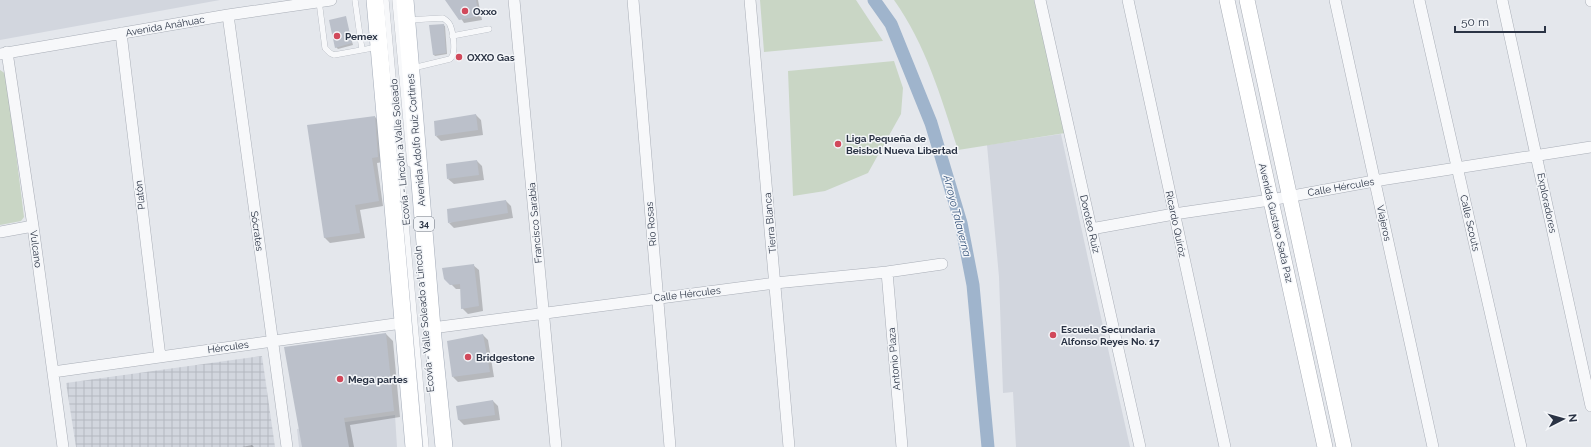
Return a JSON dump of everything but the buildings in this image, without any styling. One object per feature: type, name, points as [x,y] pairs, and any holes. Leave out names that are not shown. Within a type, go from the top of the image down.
[{"type":"main road","points":[[375,0],[414,447]]},
{"type":"main road","name":"Avenida Adolfo Ruíz Cortines","points":[[405,0],[432,328],[444,447]]},
{"type":"street","name":"Avenida Anáhuac","points":[[4,53],[228,15],[331,0]]},
{"type":"street","name":"Francisco Sarabia","points":[[514,0],[556,447]]},
{"type":"street","name":"Río Rosas","points":[[633,0],[670,447]]},
{"type":"street","name":"Tierra Blanca","points":[[750,0],[789,447]]},
{"type":"street","name":"Doroteo Ruíz","points":[[1040,0],[1140,447]]},
{"type":"street","name":"Ricardo Quiróz","points":[[1128,0],[1225,447]]},
{"type":"street","name":"Avenida Gustavo Sada Paz","points":[[1227,0],[1324,447]]},
{"type":"street","name":"Avenida Gustavo Sada Paz","points":[[1247,0],[1288,196],[1344,447]]},
{"type":"street","name":"Viajeros","points":[[1335,0],[1433,447]]},
{"type":"street","name":"Calle Scouts","points":[[1419,0],[1520,447]]},
{"type":"street","name":"Exploradores","points":[[1502,0],[1591,406]]},
{"type":"street","name":"Sócrates","points":[[228,15],[287,447]]},
{"type":"street","name":"Platón","points":[[121,33],[160,357]]},
{"type":"street","name":"Vulcano","points":[[4,53],[33,226],[63,447]]},
{"type":"street","name":"Calle Hércules","points":[[1091,229],[1174,214],[1270,200],[1374,181],[1591,147]]},
{"type":"street","points":[[0,232],[33,226]]},
{"type":"street","name":"Calle Hércules","points":[[432,328],[775,283],[887,272],[942,264]]},
{"type":"street","name":"Antonio Plaza","points":[[887,272],[902,447]]},
{"type":"street","name":"Hércules","points":[[53,372],[402,323]]},
{"type":"lane","points":[[355,0],[362,50]]},
{"type":"lane","name":"Ecovía - Lincoln a Valle Soleado","points":[[386,0],[426,447]]},
{"type":"lane","points":[[395,0],[411,172]]},
{"type":"lane","points":[[319,1],[327,51],[334,55],[379,47]]},
{"type":"lane","points":[[406,20],[443,18],[449,23],[455,52],[450,59],[410,69]]},
{"type":"lane","points":[[452,36],[489,28]]},
{"type":"shaded area","points":[[0,0],[220,0],[0,40]]},
{"type":"shaded area","name":"Escuela Secundaria Alfonso Reyes No. 17","points":[[1061,134],[1130,447],[1016,447],[1013,392],[1003,393],[999,277],[987,145]]},
{"type":"shaded area","points":[[262,356],[275,447],[76,447],[66,383]]},
{"type":"shaded area","points":[[395,415],[397,447],[299,447],[297,429]]},
{"type":"green space","points":[[760,0],[856,0],[883,41],[764,52]]},
{"type":"green space","points":[[894,0],[1036,0],[1065,133],[958,150],[939,91],[924,53]]},
{"type":"green space","name":"Liga Pequeña de Beisbol Nueva Libertad","points":[[894,61],[903,88],[901,114],[868,173],[825,191],[793,196],[788,71]]},
{"type":"green space","points":[[0,70],[6,74],[24,217],[21,221],[0,225]]},
{"type":"waterway","name":"Arroyo Talaverna","points":[[874,0],[891,24],[931,123],[961,223],[973,285],[988,447]]},
{"type":"place","name":"Oxxo","points":[[465,11]]},
{"type":"place","name":"Pemex","points":[[337,36]]},
{"type":"place","name":"OXXO Gas","points":[[459,57]]},
{"type":"place","name":"Liga Pequeña de Beisbol Nueva Libertad","points":[[838,144]]},
{"type":"place","name":"Escuela Secundaria Alfonso Reyes No. 17","points":[[1053,335]]},
{"type":"place","name":"Bridgestone","points":[[468,357]]},
{"type":"place","name":"Mega partes","points":[[340,379]]}]
